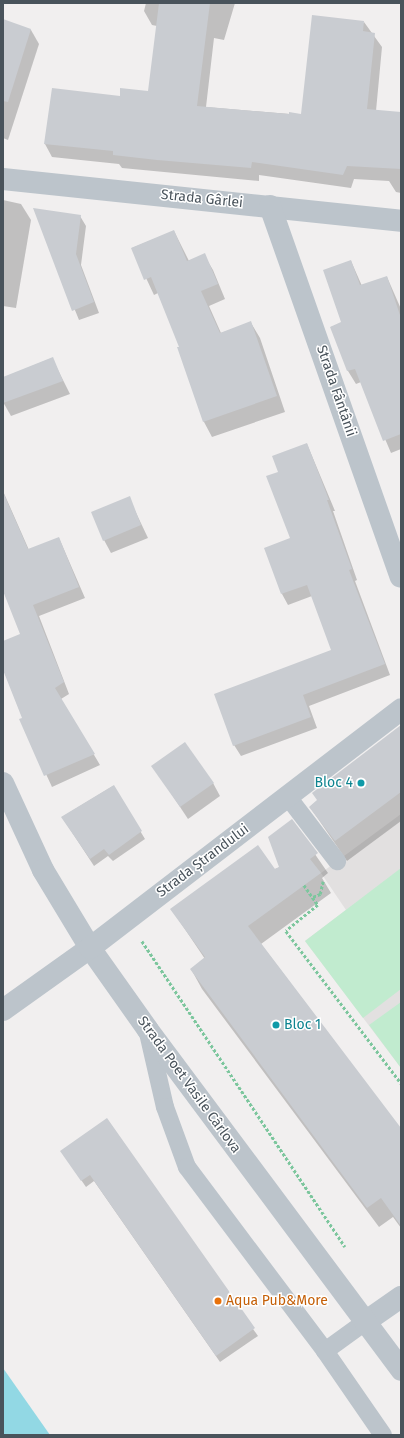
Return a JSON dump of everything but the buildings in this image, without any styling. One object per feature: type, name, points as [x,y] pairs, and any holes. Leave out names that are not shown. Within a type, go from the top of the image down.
[{"type":"street","name":"Strada Gârlei","points":[[3,180],[270,206],[401,221]]},
{"type":"street","name":"Strada Fântânii","points":[[270,206],[401,577]]},
{"type":"street","name":"Strada Ștrandului","points":[[3,1010],[90,948],[401,709]]},
{"type":"street","name":"Strada Poet Vasile Cârlova","points":[[3,783],[43,870],[90,948],[148,1030],[401,1370]]},
{"type":"street","points":[[365,1322],[401,1297]]},
{"type":"lane","points":[[288,797],[337,861]]},
{"type":"lane","points":[[148,1030],[165,1107],[187,1167],[325,1351],[383,1435]]},
{"type":"lane","points":[[325,1351],[365,1322]]},
{"type":"path","points":[[313,897],[320,894],[323,888],[322,877]]},
{"type":"path","points":[[304,885],[318,905],[286,931],[401,1083]]},
{"type":"path","points":[[128,919],[347,1249]]},
{"type":"shaded area","points":[[401,814],[401,1068],[305,941],[346,910],[321,873]]},
{"type":"green space","points":[[401,868],[401,989],[363,1018],[305,941]]},
{"type":"green space","points":[[401,1002],[401,1068],[369,1025]]},
{"type":"water","points":[[3,1368],[50,1435],[3,1435]]},
{"type":"place","name":"Bloc 4","points":[[361,783]]},
{"type":"place","name":"Bloc 1","points":[[276,1025]]},
{"type":"place","name":"Aqua Pub&More","points":[[218,1301]]}]
